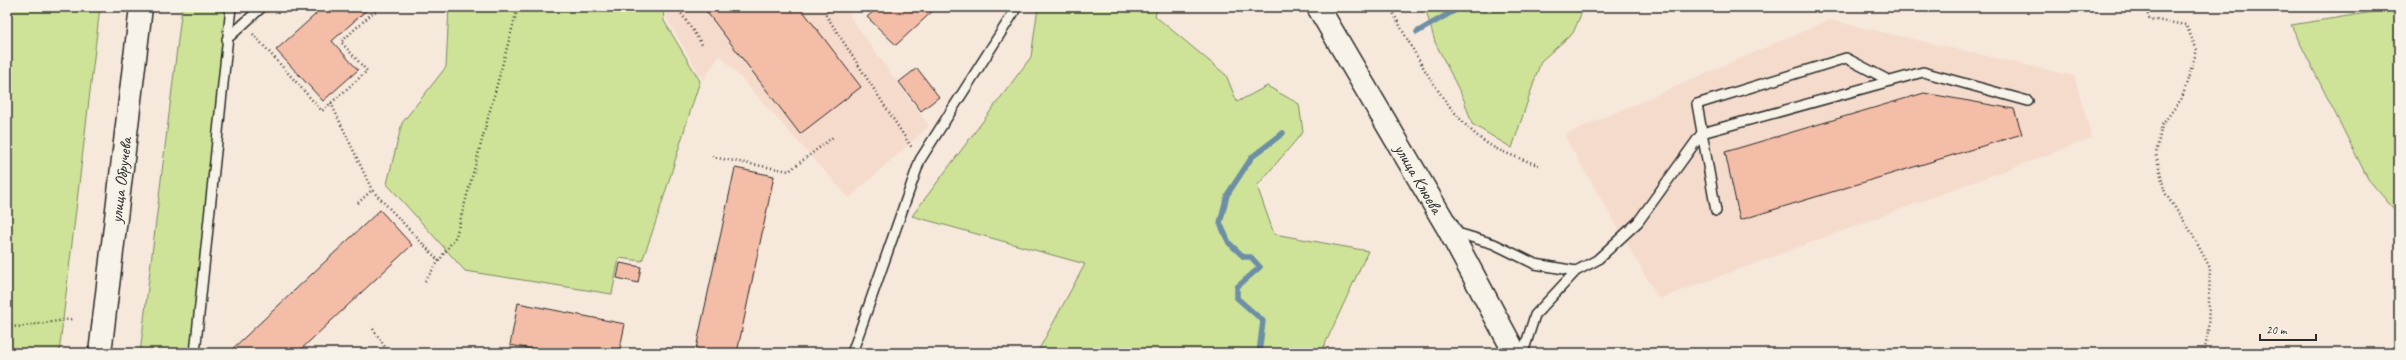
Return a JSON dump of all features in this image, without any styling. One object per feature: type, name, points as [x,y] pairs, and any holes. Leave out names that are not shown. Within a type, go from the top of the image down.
[{"type":"main road","name":"улица Обручева","points":[[100,353],[141,7]]},
{"type":"main road","name":"улица Клюева","points":[[1318,7],[1449,230],[1515,353]]},
{"type":"lane","points":[[195,353],[231,7]]},
{"type":"lane","points":[[227,39],[262,7]]},
{"type":"lane","points":[[852,353],[920,160],[1014,12],[1015,7]]},
{"type":"lane","points":[[1716,211],[1697,104],[1846,58],[1888,80]]},
{"type":"lane","points":[[1523,353],[1535,315],[1576,271],[1597,260],[1638,222],[1702,133],[1888,80],[1924,72],[2028,101]]},
{"type":"lane","points":[[1449,230],[1494,244],[1535,264],[1576,271]]},
{"type":"path","points":[[250,30],[322,111],[367,71],[341,42],[380,7]]},
{"type":"path","points":[[424,281],[456,236],[518,7]]},
{"type":"path","points":[[677,7],[703,46]]},
{"type":"path","points":[[828,7],[826,15],[920,160]]},
{"type":"path","points":[[1390,7],[1426,75],[1466,125],[1494,148],[1540,166]]},
{"type":"path","points":[[2144,7],[2150,19],[2186,25],[2197,50],[2182,98],[2162,125],[2156,154],[2165,193],[2190,230],[2210,268],[2208,333],[2204,353]]},
{"type":"path","points":[[331,103],[372,190],[439,261]]},
{"type":"path","points":[[712,157],[789,171],[833,137]]},
{"type":"path","points":[[358,203],[372,190]]},
{"type":"path","points":[[7,325],[17,326],[72,320]]},
{"type":"path","points":[[373,329],[389,353]]},
{"type":"shaded area","points":[[666,7],[850,7],[850,17],[929,126],[849,198],[720,55],[703,80],[667,19]]},
{"type":"shaded area","points":[[1829,20],[2074,76],[2092,138],[1659,299],[1564,135]]},
{"type":"green space","points":[[7,7],[100,7],[59,353],[7,353]]},
{"type":"green space","points":[[182,7],[233,7],[192,353],[140,353]]},
{"type":"green space","points":[[449,7],[663,7],[664,21],[700,81],[658,216],[642,261],[619,258],[612,294],[465,271],[387,184],[402,123],[446,67]]},
{"type":"green space","points":[[1038,7],[1158,7],[1155,16],[1226,75],[1237,102],[1267,86],[1299,104],[1303,132],[1257,186],[1274,234],[1368,251],[1321,353],[1037,353],[1085,264],[912,216],[1031,57]]},
{"type":"green space","points":[[1425,7],[1584,7],[1573,33],[1541,61],[1512,148],[1472,124],[1464,100],[1435,42]]},
{"type":"green space","points":[[2399,8],[2399,215],[2368,179],[2291,25]]},
{"type":"building","points":[[309,7],[370,7],[332,41],[358,70],[323,101],[276,50],[316,14]]},
{"type":"building","points":[[703,7],[800,7],[861,87],[800,134]]},
{"type":"building","points":[[878,7],[937,7],[896,45],[867,17]]},
{"type":"building","points":[[917,68],[939,97],[921,111],[899,82]]},
{"type":"building","points":[[1924,93],[2014,109],[2022,134],[1740,220],[1725,152]]},
{"type":"building","points":[[735,168],[774,176],[737,353],[695,353]]},
{"type":"building","points":[[380,210],[412,245],[395,261],[297,353],[228,353]]},
{"type":"building","points":[[620,263],[641,267],[638,283],[617,278]]},
{"type":"building","points":[[518,303],[625,324],[619,353],[553,353],[510,345]]},
{"type":"waterway","points":[[1417,32],[1457,9],[1466,7]]},
{"type":"waterway","points":[[1259,353],[1263,321],[1237,298],[1237,287],[1260,267],[1251,257],[1244,257],[1229,243],[1220,223],[1227,195],[1252,157],[1283,133]]}]
